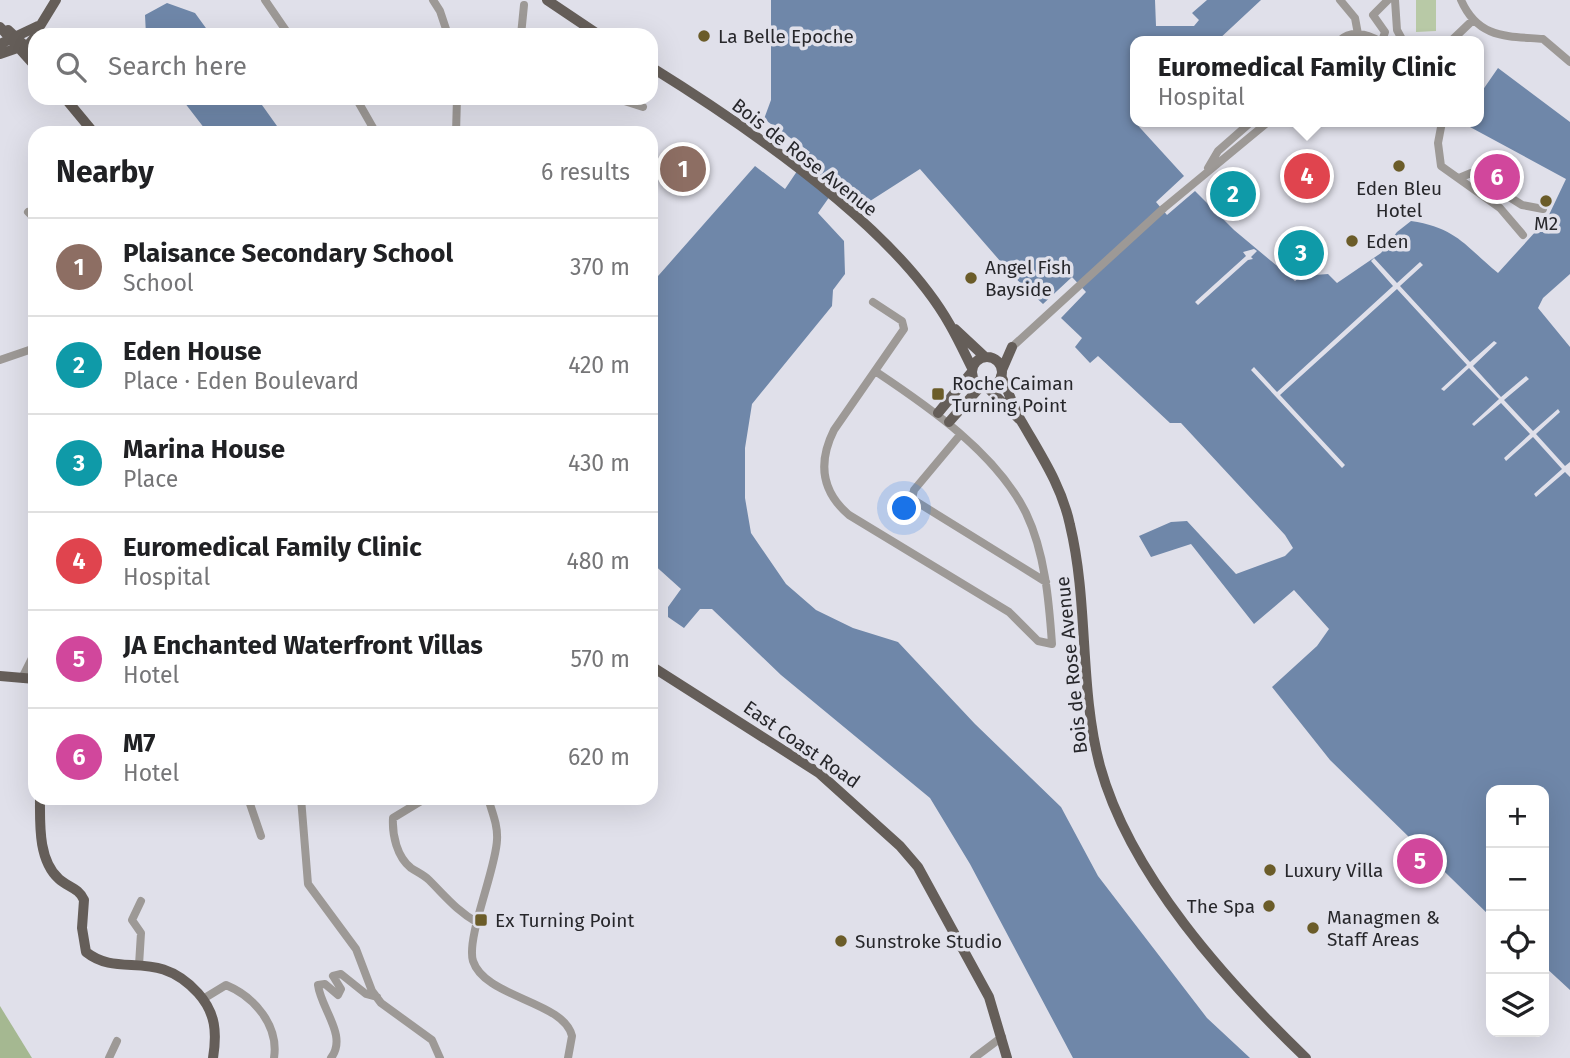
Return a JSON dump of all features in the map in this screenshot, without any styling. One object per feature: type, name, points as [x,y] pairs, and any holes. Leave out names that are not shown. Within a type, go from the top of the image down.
[{"type":"main road","points":[[39,28],[55,0]]},
{"type":"main road","points":[[547,0],[589,28]]},
{"type":"main road","points":[[0,27],[28,55]]},
{"type":"main road","points":[[0,44],[28,35]]},
{"type":"main road","points":[[0,54],[22,47],[28,41]]},
{"type":"main road","name":"Bois de Rose Avenue","points":[[658,71],[702,99],[795,167],[834,198],[891,252],[924,288],[950,324],[972,370]]},
{"type":"main road","points":[[71,105],[88,126]]},
{"type":"main road","name":"Bois de Rose Avenue","points":[[950,324],[987,357]]},
{"type":"main road","points":[[938,413],[972,370],[976,360],[1012,348]]},
{"type":"main road","points":[[972,370],[974,381],[984,386],[996,384],[1012,348]]},
{"type":"main road","points":[[987,357],[999,363],[1001,373]]},
{"type":"main road","name":"Bois de Rose Avenue","points":[[1001,373],[1022,422],[1049,467],[1070,523],[1081,588],[1092,724],[1100,766],[1113,802],[1136,847],[1197,940],[1227,978],[1306,1058]]},
{"type":"main road","points":[[949,422],[984,386]]},
{"type":"main road","name":"Bois de Rose Avenue","points":[[984,386],[1022,422]]},
{"type":"main road","name":"East Coast Road","points":[[658,670],[819,773],[900,846],[918,867],[989,997],[1007,1058]]},
{"type":"main road","points":[[0,676],[28,678]]},
{"type":"main road","points":[[41,805],[46,859],[55,875],[76,889],[84,900],[82,928],[86,951],[100,960],[156,966],[180,974],[204,999],[215,1027],[213,1058]]},
{"type":"street","points":[[265,0],[284,28]]},
{"type":"street","points":[[433,0],[446,28]]},
{"type":"street","points":[[1338,0],[1355,18],[1356,36]]},
{"type":"street","points":[[1338,0],[1349,14],[1351,25],[1343,36]]},
{"type":"street","points":[[1383,36],[1385,32],[1373,15],[1388,0]]},
{"type":"street","points":[[1395,0],[1397,30],[1400,36]]},
{"type":"street","points":[[1461,0],[1479,27],[1512,39],[1543,39],[1570,62]]},
{"type":"street","points":[[522,28],[524,5]]},
{"type":"street","points":[[1456,36],[1473,20]]},
{"type":"street","points":[[360,105],[372,126]]},
{"type":"street","points":[[456,126],[457,105]]},
{"type":"street","points":[[637,105],[643,107]]},
{"type":"street","points":[[1012,348],[1206,170],[1218,152],[1246,127]]},
{"type":"street","points":[[1206,170],[1225,160],[1262,127]]},
{"type":"street","points":[[1442,127],[1438,142],[1441,166],[1500,208],[1523,235]]},
{"type":"street","points":[[1459,178],[1471,173],[1522,205],[1543,209]]},
{"type":"street","points":[[873,302],[904,324],[902,333],[875,371],[825,447],[825,476],[829,494],[840,507],[1009,612],[1038,640],[1052,644],[1046,582],[1026,514],[999,475],[949,422],[875,371]]},
{"type":"street","points":[[0,360],[28,350]]},
{"type":"street","points":[[960,435],[914,490],[912,499],[1046,582]]},
{"type":"street","points":[[22,678],[28,666]]},
{"type":"street","points":[[250,805],[261,836]]},
{"type":"street","points":[[303,805],[309,884],[356,948],[377,997],[402,1020],[432,1040],[440,1058]]},
{"type":"street","points":[[414,805],[393,818],[392,832],[405,861],[424,876],[455,909],[478,923]]},
{"type":"street","points":[[489,805],[497,841],[471,953],[483,977],[565,1022],[572,1036],[568,1058]]},
{"type":"street","points":[[139,965],[141,933],[132,920],[141,901]]},
{"type":"street","points":[[331,1058],[337,1048],[335,1031],[318,985],[325,984],[338,995],[341,989],[333,975],[341,974],[366,994],[377,997]]},
{"type":"street","points":[[204,999],[226,985],[258,1007],[267,1017],[276,1043],[274,1058]]},
{"type":"street","points":[[974,1058],[1002,1037]]},
{"type":"street","points":[[109,1058],[117,1041]]},
{"type":"green space","points":[[1416,0],[1436,0],[1436,31],[1416,32]]},
{"type":"green space","points":[[0,1006],[32,1058],[0,1058]]},
{"type":"water","points":[[771,0],[1155,0],[1156,26],[1194,26],[1199,20],[1192,13],[1207,0],[1261,0],[1222,36],[1130,36],[1130,127],[1139,127],[1184,176],[1156,202],[1167,215],[1195,191],[1234,230],[1295,281],[1301,276],[1328,274],[1337,283],[1381,253],[1397,232],[1411,221],[1450,233],[1498,273],[1547,219],[1566,179],[1470,127],[1484,127],[1484,88],[1498,68],[1570,122],[1570,274],[1543,298],[1538,308],[1570,347],[1570,990],[1549,971],[1549,785],[1486,785],[1486,912],[1330,760],[1272,687],[1317,646],[1329,629],[1294,590],[1254,624],[1191,544],[1151,557],[1139,536],[1171,522],[1187,521],[1236,574],[1285,556],[1293,548],[1285,535],[1181,423],[1170,423],[1098,356],[1090,363],[1075,347],[1082,338],[1061,318],[1086,292],[1072,277],[1043,304],[1014,277],[920,169],[867,203],[842,179],[818,213],[844,241],[845,274],[833,290],[832,306],[752,404],[745,448],[745,498],[751,533],[786,584],[816,610],[853,628],[898,642],[975,724],[1061,807],[1098,876],[1207,1018],[1250,1058],[1073,1058],[970,864],[930,798],[781,675],[712,609],[700,609],[684,628],[668,617],[668,607],[681,589],[658,568],[658,276],[755,166],[785,189],[810,152],[764,119],[771,100]]},
{"type":"water","points":[[167,3],[195,13],[206,28],[146,28],[145,15]]},
{"type":"water","points":[[186,105],[262,105],[277,126],[203,126]]},
{"type":"pier","points":[[1254,249],[1257,251],[1251,257],[1253,259],[1248,260],[1198,305],[1195,302],[1246,256],[1243,252]]},
{"type":"pier","points":[[1374,258],[1397,283],[1420,262],[1423,265],[1400,286],[1470,362],[1494,341],[1497,343],[1473,366],[1501,397],[1526,376],[1529,379],[1504,400],[1533,431],[1558,409],[1560,412],[1536,434],[1565,466],[1570,462],[1570,477],[1565,472],[1536,497],[1534,494],[1562,469],[1533,437],[1506,461],[1504,458],[1530,434],[1501,403],[1474,426],[1472,424],[1499,399],[1469,368],[1444,391],[1441,389],[1467,365],[1397,289],[1280,395],[1345,465],[1342,468],[1251,370],[1254,367],[1277,392],[1393,286],[1371,261]]},
{"type":"place","name":"La Belle Epoche","points":[[704,36]]},
{"type":"place","name":"Eden Bleu Hotel","points":[[1399,166]]},
{"type":"place","name":"Plaisance Secondary School","points":[[683,169]]},
{"type":"place","name":"Euromedical Family Clinic","points":[[1307,176]]},
{"type":"place","name":"M7","points":[[1497,177]]},
{"type":"place","name":"Eden House","points":[[1233,194]]},
{"type":"place","name":"M2","points":[[1546,201]]},
{"type":"place","name":"Eden","points":[[1352,241]]},
{"type":"place","name":"Marina House","points":[[1301,253]]},
{"type":"place","name":"Angel Fish Bayside","points":[[971,278]]},
{"type":"place","name":"Roche Caiman Turning Point","points":[[938,394]]},
{"type":"place","name":"JA Enchanted Waterfront Villas","points":[[1420,861]]},
{"type":"place","name":"Luxury Villa","points":[[1270,870]]},
{"type":"place","name":"The Spa","points":[[1269,906]]},
{"type":"place","name":"Ex Turning Point","points":[[481,920]]},
{"type":"place","name":"Managmen & Staff Areas","points":[[1313,928]]},
{"type":"place","name":"Sunstroke Studio","points":[[841,941]]}]
